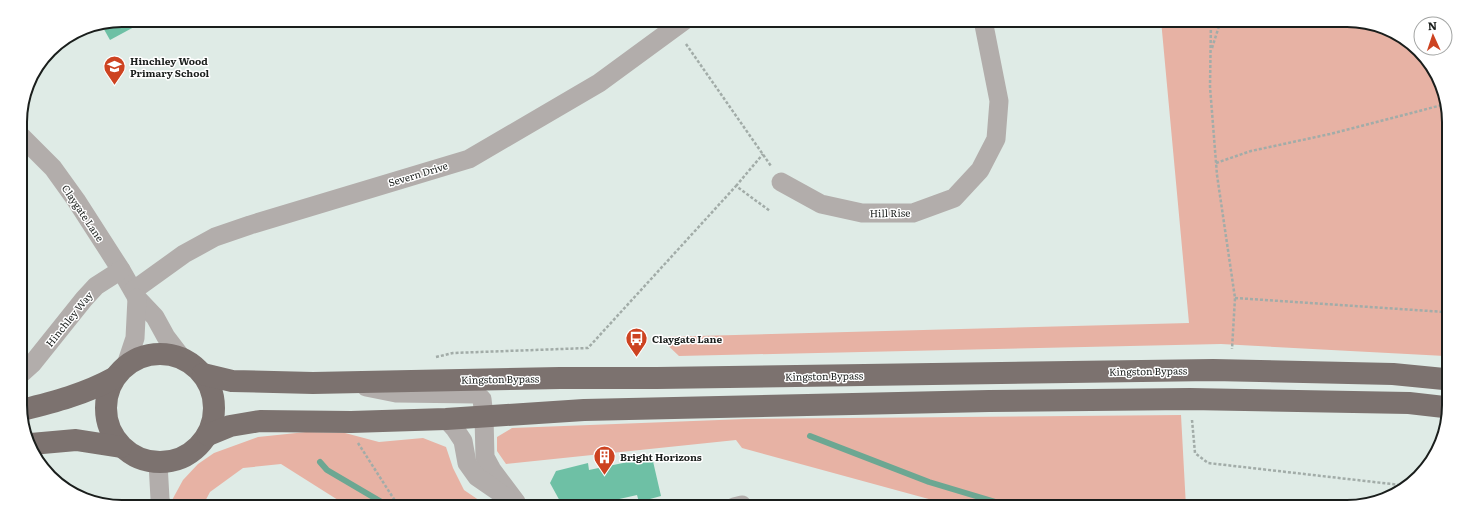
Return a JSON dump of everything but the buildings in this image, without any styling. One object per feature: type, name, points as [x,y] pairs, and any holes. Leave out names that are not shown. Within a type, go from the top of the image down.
[{"type":"highway","points":[[27,409],[59,401],[93,389],[141,357],[156,354],[182,358],[203,374],[214,397],[215,414],[208,435],[193,452],[177,460],[158,463],[132,456],[121,447],[108,426],[105,410],[107,395],[120,372]]},
{"type":"highway","name":"Kingston Bypass","points":[[203,374],[232,381],[295,383],[560,378],[1213,370],[1231,372],[1393,374],[1442,379]]},
{"type":"highway","points":[[208,435],[230,426],[260,421],[352,422],[446,419],[584,410],[989,401],[1190,399],[1409,403],[1442,407]]},
{"type":"highway","points":[[35,444],[76,440],[121,447]]},
{"type":"street","name":"Severn Drive","points":[[135,294],[184,254],[215,237],[469,159],[599,83],[676,27]]},
{"type":"street","name":"Hill Rise","points":[[781,182],[821,204],[862,213],[913,213],[954,198],[980,170],[996,139],[999,101],[984,27]]},
{"type":"street","name":"Claygate Lane","points":[[27,142],[53,168],[76,200],[122,270],[135,294],[155,317],[166,336],[182,358]]},
{"type":"street","name":"Hinchley Way","points":[[27,368],[96,286],[122,270]]},
{"type":"street","points":[[120,372],[135,338],[135,294]]},
{"type":"street","points":[[348,383],[396,393],[476,394],[482,400],[486,457],[492,470],[514,500]]},
{"type":"street","points":[[446,419],[455,428],[463,441],[467,463],[476,478],[511,500]]},
{"type":"street","points":[[158,463],[160,500]]},
{"type":"path","points":[[682,27],[781,182]]},
{"type":"path","points":[[1211,27],[1210,87],[1216,163],[1235,298],[1231,372]]},
{"type":"path","points":[[1211,50],[1219,27]]},
{"type":"path","points":[[1216,163],[1251,150],[1330,134],[1440,105]]},
{"type":"path","points":[[432,358],[453,353],[588,348],[736,186],[763,154]]},
{"type":"path","points":[[736,186],[770,211]]},
{"type":"path","points":[[1235,298],[1442,312]]},
{"type":"path","points":[[1190,399],[1195,453],[1208,463],[1398,485]]},
{"type":"path","points":[[358,443],[395,500]]},
{"type":"shaded area","points":[[1162,27],[1354,27],[1378,32],[1395,40],[1415,56],[1429,74],[1439,97],[1442,122],[1442,356],[1221,344],[679,356],[659,337],[1189,323]]},
{"type":"shaded area","points":[[1181,415],[1186,500],[932,500],[742,448],[736,440],[506,464],[497,451],[497,437],[512,428],[745,419]]},
{"type":"shaded area","points":[[306,432],[345,433],[379,442],[423,438],[446,447],[453,468],[464,490],[479,500],[338,500],[281,464],[243,468],[210,492],[206,500],[172,500],[183,480],[198,464],[214,453],[258,437]]},
{"type":"waterway","points":[[810,436],[929,482],[989,500]]},
{"type":"waterway","points":[[320,462],[327,470],[378,500]]},
{"type":"place","name":"Hinchley Wood Primary School","points":[[114,86]]},
{"type":"place","name":"Claygate Lane","points":[[637,358]]},
{"type":"place","name":"Bright Horizons","points":[[605,476]]}]
